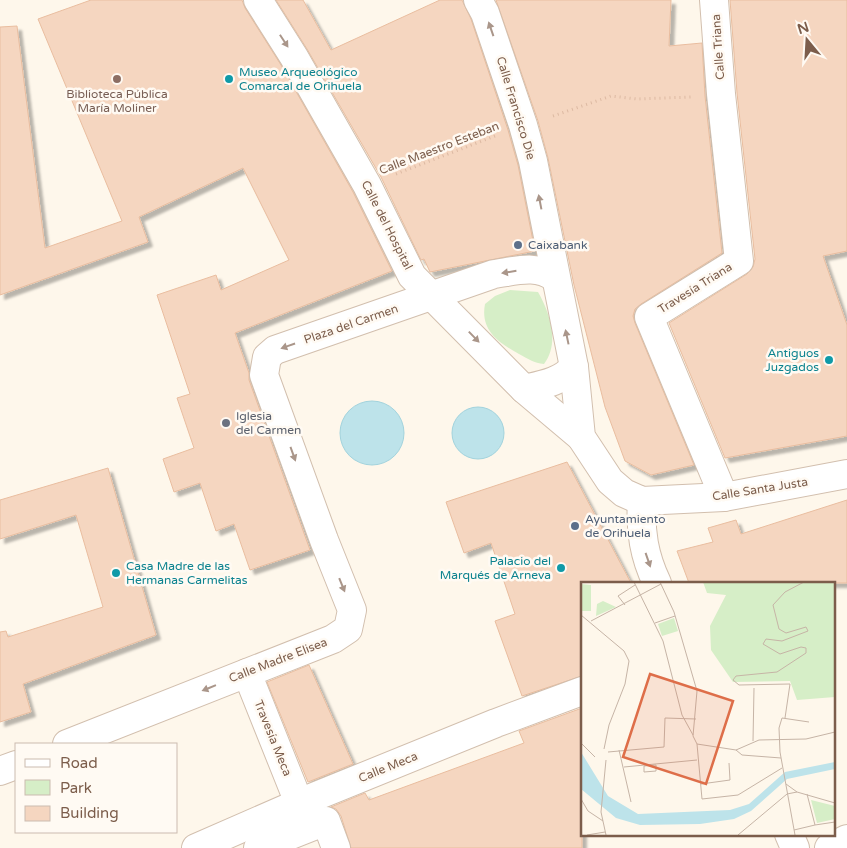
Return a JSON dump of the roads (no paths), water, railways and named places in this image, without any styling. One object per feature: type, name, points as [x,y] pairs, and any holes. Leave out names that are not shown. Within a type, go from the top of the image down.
[{"type":"street","name":"Calle del Hospital","points":[[258,0],[294,57],[367,185],[412,276],[444,297],[524,389],[581,437]]},
{"type":"street","name":"Calle Francisco Die","points":[[478,0],[485,13],[523,125],[533,161],[574,367],[581,437]]},
{"type":"street","name":"Calle Triana","points":[[714,0],[721,94]]},
{"type":"street","name":"Travesía Triana","points":[[721,94],[738,260],[649,317],[724,497]]},
{"type":"street","name":"Plaza del Carmen","points":[[264,375],[268,357],[275,350],[444,297],[494,274],[525,269],[546,271],[555,278]]},
{"type":"street","points":[[524,389],[550,383],[569,373],[574,367]]},
{"type":"street","name":"Calle Madre Elisea","points":[[70,743],[333,639],[348,629],[352,610],[324,540],[264,375]]},
{"type":"street","points":[[581,437],[610,481],[624,493],[642,501],[640,519],[642,540],[646,558],[657,582]]},
{"type":"street","name":"Calle Santa Justa","points":[[642,501],[724,497],[847,474]]},
{"type":"street","name":"Travesía Meca","points":[[247,673],[299,803]]},
{"type":"street","name":"Calle Meca","points":[[196,848],[299,803],[496,723],[581,691]]},
{"type":"street","points":[[0,771],[15,764]]},
{"type":"street","points":[[258,848],[326,821],[336,848]]},
{"type":"street","points":[[790,836],[795,848]]},
{"type":"street","points":[[829,848],[847,839]]},
{"type":"water","points":[[372,401],[390,407],[398,415],[404,433],[398,451],[390,459],[372,465],[354,459],[346,451],[340,433],[346,415],[354,407]]},
{"type":"water","points":[[478,407],[488,409],[496,415],[502,423],[504,433],[502,443],[496,451],[488,457],[478,459],[468,457],[460,451],[454,443],[452,433],[454,423],[460,415],[468,409]]},
{"type":"place","name":"Biblioteca Pública María Moliner","points":[[117,79]]},
{"type":"place","name":"Museo Arqueológico Comarcal de Orihuela","points":[[229,79]]},
{"type":"place","name":"Caixabank","points":[[518,245]]},
{"type":"place","name":"Antiguos Juzgados","points":[[829,360]]},
{"type":"place","name":"Iglesia del Carmen","points":[[226,423]]},
{"type":"place","name":"Ayuntamiento de Orihuela","points":[[575,526]]},
{"type":"place","name":"Palacio del Marqués de Arneva","points":[[561,568]]},
{"type":"place","name":"Casa Madre de las Hermanas Carmelitas","points":[[116,573]]}]
